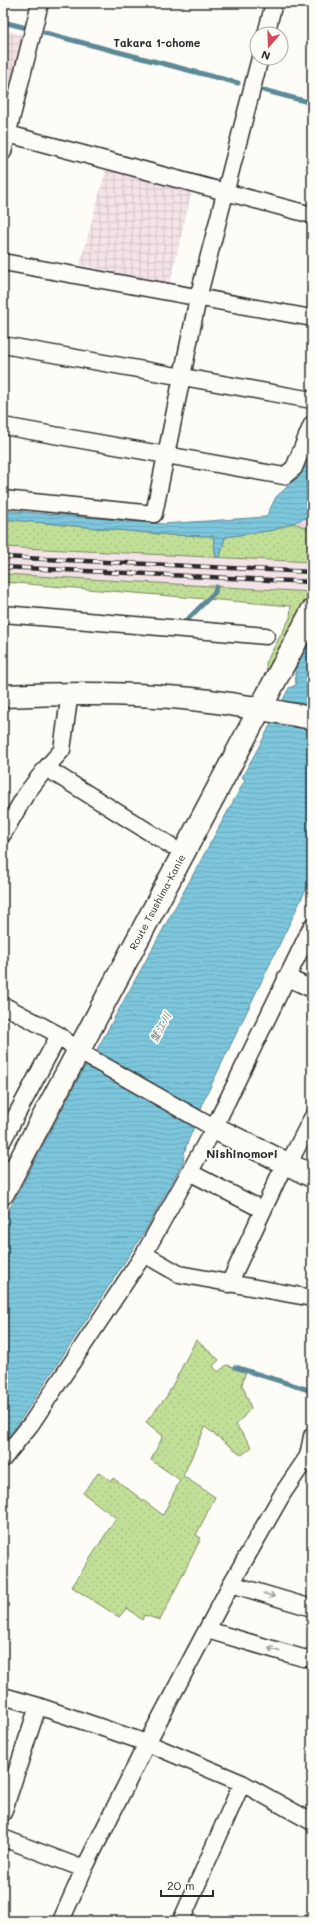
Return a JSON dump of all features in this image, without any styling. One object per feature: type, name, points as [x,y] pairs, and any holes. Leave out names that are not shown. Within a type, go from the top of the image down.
[{"type":"main road","name":"Route Tsushima-Kanie","points":[[3,1193],[81,1053],[267,710],[312,611]]},
{"type":"main road","points":[[3,696],[70,692],[133,694],[193,699],[312,718]]},
{"type":"main road","points":[[208,1126],[312,1176]]},
{"type":"street","points":[[3,152],[40,3]]},
{"type":"street","points":[[268,26],[274,3]]},
{"type":"street","points":[[3,499],[154,514],[198,298],[258,66]]},
{"type":"street","points":[[8,134],[312,214]]},
{"type":"street","points":[[3,262],[312,318]]},
{"type":"street","points":[[3,345],[312,400]]},
{"type":"street","points":[[3,426],[284,476],[294,468],[312,424]]},
{"type":"street","points":[[3,614],[266,636]]},
{"type":"street","points":[[3,834],[26,794],[62,750],[70,692]]},
{"type":"street","points":[[46,768],[170,845]]},
{"type":"street","points":[[3,1459],[31,1424],[144,1254],[191,1173],[208,1126],[312,926]]},
{"type":"street","points":[[286,977],[312,988]]},
{"type":"street","points":[[3,1005],[59,1035],[81,1053],[208,1126]]},
{"type":"street","points":[[3,1140],[59,1035]]},
{"type":"street","points":[[228,1284],[262,1210],[312,1118]]},
{"type":"street","points":[[191,1173],[262,1210]]},
{"type":"street","points":[[144,1254],[179,1274],[312,1298]]},
{"type":"street","points":[[61,1921],[84,1869],[147,1743],[231,1584],[283,1493],[310,1457],[312,1436]]},
{"type":"street","points":[[231,1584],[312,1608]]},
{"type":"street","points":[[207,1630],[288,1654],[312,1658]]},
{"type":"street","points":[[3,1696],[38,1706],[147,1743],[242,1783],[312,1822]]},
{"type":"street","points":[[3,1813],[38,1706]]},
{"type":"street","points":[[181,1921],[242,1783]]},
{"type":"street","points":[[3,1838],[84,1869]]},
{"type":"shaded area","points":[[3,30],[23,35],[3,115]]},
{"type":"shaded area","points":[[107,166],[192,190],[170,283],[80,265]]},
{"type":"shaded area","points":[[312,514],[312,530],[293,523],[311,516]]},
{"type":"shaded area","points":[[3,547],[312,562],[312,592],[3,574]]},
{"type":"green space","points":[[3,519],[170,535],[213,536],[216,557],[220,557],[225,537],[274,530],[293,523],[312,530],[312,562],[3,547]]},
{"type":"green space","points":[[3,574],[312,592],[312,596],[267,678],[266,662],[290,618],[291,606],[3,582]]},
{"type":"green space","points":[[196,1340],[219,1360],[213,1366],[218,1372],[227,1365],[246,1371],[242,1384],[251,1408],[236,1425],[252,1447],[242,1455],[205,1427],[183,1476],[215,1497],[196,1535],[201,1538],[160,1620],[144,1615],[142,1620],[127,1608],[119,1617],[72,1587],[116,1518],[83,1493],[99,1472],[111,1481],[113,1478],[163,1515],[180,1480],[151,1460],[163,1436],[146,1422],[167,1396]]},
{"type":"water","points":[[312,442],[312,472],[306,486],[309,487],[312,481],[311,516],[274,530],[225,537],[220,557],[216,557],[213,536],[170,535],[3,519],[3,510],[163,524],[266,517],[276,497],[297,478]]},
{"type":"water","name":"蟹江川","points":[[312,635],[312,877],[203,1102],[186,1147],[183,1162],[145,1231],[15,1428],[3,1442],[3,1221],[84,1068],[94,1055],[245,780],[242,777],[289,688],[296,685],[295,671]]},
{"type":"waterway","points":[[3,22],[23,27]]},
{"type":"waterway","points":[[45,33],[238,83]]},
{"type":"waterway","points":[[263,90],[312,103]]},
{"type":"waterway","points":[[185,622],[215,592],[216,587]]},
{"type":"waterway","points":[[235,1367],[312,1391]]},
{"type":"railway","points":[[3,557],[312,572]]},
{"type":"railway","points":[[3,567],[312,582]]},
{"type":"district","name":"Takara 1-chome","points":[[157,42]]},
{"type":"district","name":"Nishinomori","points":[[242,1153]]}]
